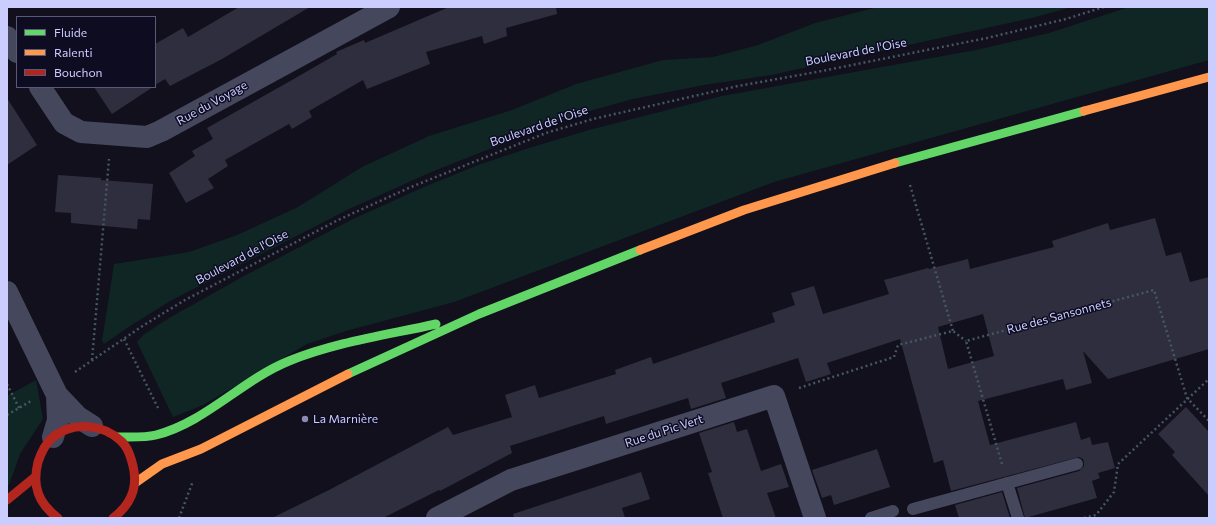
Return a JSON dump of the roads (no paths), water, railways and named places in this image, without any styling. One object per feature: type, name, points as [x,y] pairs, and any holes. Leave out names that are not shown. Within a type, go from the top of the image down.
[{"type":"main road","points":[[113,518],[122,510],[162,464],[201,449],[349,374],[478,314],[744,210],[903,161],[1209,77]]},
{"type":"main road","points":[[117,437],[137,438],[170,430],[199,416],[250,382],[287,361],[310,353],[339,344],[478,314]]},
{"type":"main road","points":[[58,518],[46,507],[40,498],[36,488],[36,466],[39,455],[45,445],[61,431],[71,427],[81,425],[105,429],[124,444],[134,463],[130,501]]},
{"type":"main road","points":[[7,500],[35,477]]},
{"type":"street","name":"Rue du Voyage","points":[[41,88],[64,123],[80,132],[147,137],[161,131],[378,9]]},
{"type":"street","points":[[7,37],[16,50]]},
{"type":"street","points":[[7,292],[55,391],[78,417],[92,426]]},
{"type":"street","points":[[53,437],[58,420],[55,391]]},
{"type":"street","name":"Rue du Pic Vert","points":[[437,518],[511,480],[774,396],[814,518]]},
{"type":"lane","points":[[913,509],[1077,464]]},
{"type":"lane","points":[[1007,483],[1018,518]]},
{"type":"lane","points":[[872,518],[893,511]]},
{"type":"place","name":"La Marnière","points":[[305,419]]}]
